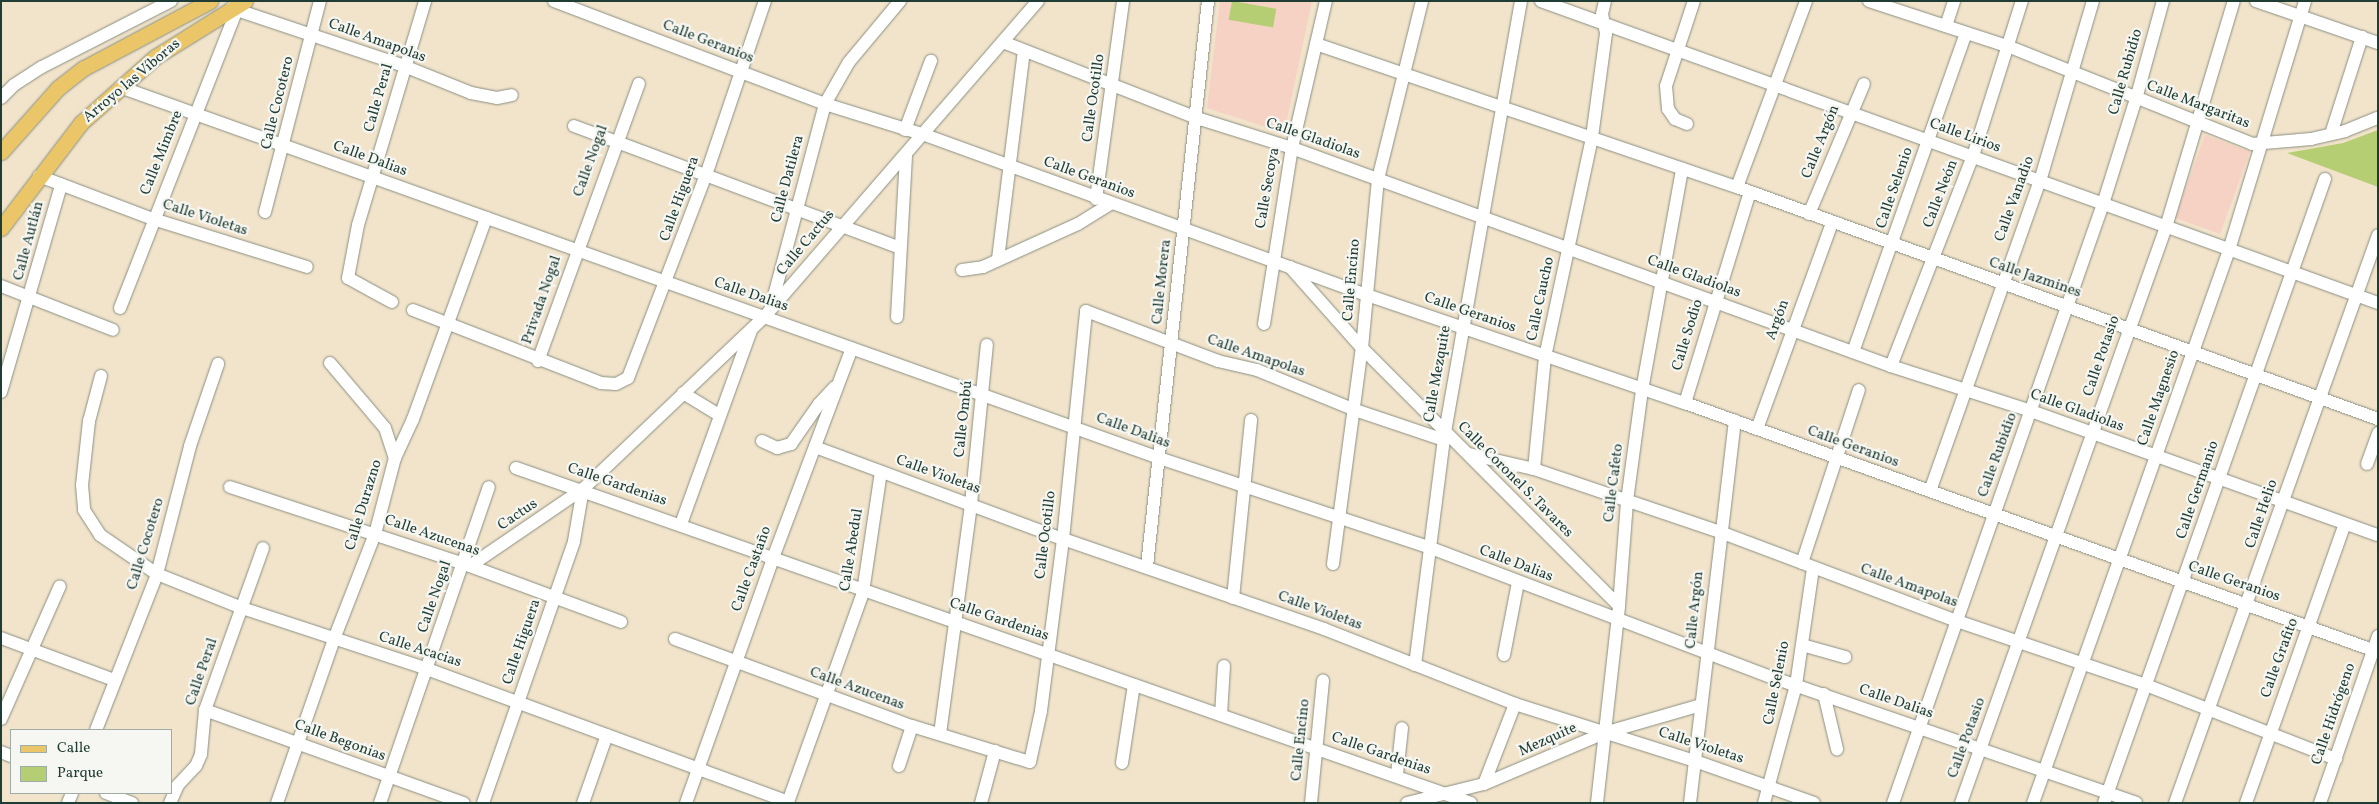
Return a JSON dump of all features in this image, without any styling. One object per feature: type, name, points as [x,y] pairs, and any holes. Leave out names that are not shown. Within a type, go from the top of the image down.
[{"type":"main road","name":"Arroyo las Víboras","points":[[1,152],[58,88],[84,68],[210,1]]},
{"type":"main road","name":"Arroyo las Víboras","points":[[1,228],[81,123],[155,57],[238,7]]},
{"type":"street","points":[[1,98],[14,85],[42,67],[171,1]]},
{"type":"street","name":"Calle Cocotero","points":[[265,212],[285,146],[320,1]]},
{"type":"street","name":"Calle Peral","points":[[392,302],[348,278],[358,225],[374,177],[404,66],[425,1]]},
{"type":"street","name":"Calle Geranios","points":[[554,1],[825,104],[922,134],[1110,204],[1273,259],[1367,295],[1642,390],[1685,402],[1835,458],[1995,513],[2375,651]]},
{"type":"street","name":"Calle Higuera","points":[[538,361],[601,383],[616,384],[628,378],[666,284],[706,175],[765,1]]},
{"type":"street","name":"Calle Datilera","points":[[768,313],[825,104],[849,62],[900,1]]},
{"type":"street","name":"Calle Cactus","points":[[583,489],[768,313],[1038,1]]},
{"type":"street","name":"Calle Ocotillo","points":[[1096,198],[1113,87],[1123,1]]},
{"type":"street","name":"Calle Morera","points":[[1147,566],[1208,1]]},
{"type":"street","name":"Calle Secoya","points":[[1264,324],[1292,148],[1326,1]]},
{"type":"street","name":"Calle Encino","points":[[1333,564],[1355,410],[1378,179],[1422,1]]},
{"type":"street","name":"Calle Mezquite","points":[[1415,666],[1432,548],[1444,436],[1521,1]]},
{"type":"street","name":"Calle Lirios","points":[[1541,1],[2378,303]]},
{"type":"street","name":"Calle Caucho","points":[[1534,469],[1545,357],[1592,137],[1606,33],[1604,23],[1605,1]]},
{"type":"street","points":[[1687,124],[1671,114],[1666,97],[1666,86],[1694,1]]},
{"type":"street","points":[[1737,187],[1806,1]]},
{"type":"street","name":"Calle Margaritas","points":[[1869,1],[1882,3],[2010,47],[2136,99],[2261,146],[2332,134],[2378,118]]},
{"type":"street","points":[[1946,26],[1954,1]]},
{"type":"street","name":"Calle Neón","points":[[1891,366],[1973,156],[2010,47],[2022,1]]},
{"type":"street","name":"Calle Vanadio","points":[[1930,491],[1967,390],[2001,284],[2040,181],[2074,72],[2093,1]]},
{"type":"street","name":"Calle Rubidio","points":[[1892,803],[1920,728],[1954,620],[1995,513],[2103,204],[2136,99],[2162,1]]},
{"type":"street","name":"Calle Potasio","points":[[1961,803],[2018,640],[2057,537],[2128,328],[2166,227],[2234,1]]},
{"type":"street","points":[[2256,1],[2300,14],[2378,43]]},
{"type":"street","name":"Calle Magnesio","points":[[2033,803],[2229,250],[2305,1]]},
{"type":"street","name":"Calle Amapolas","points":[[238,7],[312,35],[404,66],[471,93],[498,98],[512,95]]},
{"type":"street","name":"Calle Mimbre","points":[[120,308],[238,7]]},
{"type":"street","name":"Calle Selenio","points":[[1853,352],[1893,244],[1966,33]]},
{"type":"street","points":[[2332,134],[2362,37]]},
{"type":"street","name":"Calle Gladiolas","points":[[1003,42],[1113,87],[1196,118],[1292,148],[1891,366],[1967,390],[2219,477],[2378,536]]},
{"type":"street","points":[[1316,44],[1682,169]]},
{"type":"street","points":[[998,259],[1007,166],[1024,51]]},
{"type":"street","points":[[905,130],[931,61]]},
{"type":"street","name":"Calle Nogal","points":[[576,250],[639,84]]},
{"type":"street","name":"Calle Argón","points":[[1809,214],[1850,113],[1864,84]]},
{"type":"street","name":"Calle Dalias","points":[[120,87],[374,177],[666,284],[768,313],[852,348],[983,393],[1159,458],[1246,485],[1432,548],[1518,582],[1618,612],[1707,651],[1796,685],[1981,750],[2045,770],[2106,798],[2136,803]]},
{"type":"street","points":[[574,126],[898,247]]},
{"type":"street","points":[[897,317],[898,247],[906,154]]},
{"type":"street","name":"Calle Jazmines","points":[[1682,169],[1737,187],[1832,223],[2378,419]]},
{"type":"street","name":"Calle Cafeto","points":[[1597,803],[1618,612],[1627,501],[1642,390],[1660,282],[1682,169]]},
{"type":"street","name":"Calle Violetas","points":[[39,176],[154,218],[307,267]]},
{"type":"street","name":"Calle Germanio","points":[[2106,798],[2325,179]]},
{"type":"street","name":"Calle Autlán","points":[[1,392],[30,298],[61,185]]},
{"type":"street","name":"Calle Sodio","points":[[1685,402],[1750,192]]},
{"type":"street","points":[[962,270],[983,267],[1078,224],[1110,204]]},
{"type":"street","name":"Calle Durazno","points":[[277,803],[334,639],[375,534],[395,458],[413,419],[450,322],[486,218]]},
{"type":"street","name":"Argón","points":[[1756,429],[1832,223]]},
{"type":"street","name":"Calle Helio","points":[[2176,803],[2378,235]]},
{"type":"street","name":"Privada Nogal","points":[[538,361],[576,250]]},
{"type":"street","name":"Calle Coronel S. Tavares","points":[[1289,265],[1362,348],[1444,436],[1468,454],[1618,612]]},
{"type":"street","points":[[1,286],[113,330]]},
{"type":"street","points":[[413,310],[450,322],[538,361]]},
{"type":"street","name":"Calle Amapolas","points":[[1086,312],[1172,342],[1218,361],[1258,370],[1355,410],[1444,436]]},
{"type":"street","name":"Calle Ocotillo","points":[[1030,762],[1039,727],[1063,538],[1086,312]]},
{"type":"street","points":[[681,524],[719,415],[753,328]]},
{"type":"street","name":"Calle Ombú","points":[[940,734],[972,504],[987,345]]},
{"type":"street","name":"Calle Castaño","points":[[686,803],[735,661],[852,348]]},
{"type":"street","points":[[330,363],[385,428],[395,458]]},
{"type":"street","name":"Calle Cocotero","points":[[96,729],[157,574],[190,446],[218,364]]},
{"type":"street","name":"Calle Acacias","points":[[101,376],[93,401],[82,485],[84,510],[92,525],[115,546],[157,574],[242,608],[427,669],[788,802]]},
{"type":"street","points":[[762,441],[777,448],[790,444],[822,400],[838,385]]},
{"type":"street","name":"Calle Selenio","points":[[1764,803],[1770,787],[1796,685],[1802,644],[1808,565],[1835,458],[1859,390]]},
{"type":"street","points":[[683,393],[719,415]]},
{"type":"street","points":[[1233,598],[1246,485],[1251,420]]},
{"type":"street","name":"Calle Argón","points":[[1690,803],[1720,532],[1735,421]]},
{"type":"street","points":[[2367,464],[2378,433]]},
{"type":"street","name":"Calle Violetas","points":[[816,447],[1063,538],[1147,566],[1515,704],[1695,761],[1814,803]]},
{"type":"street","name":"Calle Amapolas","points":[[1468,454],[1534,469],[1720,532],[1954,620],[2018,640],[2146,686],[2336,759]]},
{"type":"street","name":"Calle Gardenias","points":[[516,468],[583,489],[681,524],[863,592],[956,622],[1318,750],[1397,774],[1440,793],[1471,803]]},
{"type":"street","name":"Calle Abedul","points":[[788,802],[863,592],[881,472]]},
{"type":"street","name":"Calle Azucenas","points":[[230,487],[467,565],[621,622]]},
{"type":"street","name":"Calle Nogal","points":[[380,803],[427,669],[467,565],[489,487]]},
{"type":"street","name":"Calle Higuera","points":[[482,803],[574,541],[583,489]]},
{"type":"street","name":"Cactus","points":[[467,565],[583,489]]},
{"type":"street","name":"Calle Grafito","points":[[2246,803],[2345,524]]},
{"type":"street","name":"Calle Peral","points":[[170,803],[178,785],[196,766],[201,754],[205,710],[263,548]]},
{"type":"street","points":[[1504,655],[1518,582]]},
{"type":"street","points":[[1,719],[60,586]]},
{"type":"street","name":"Calle Hidrógeno","points":[[2320,803],[2375,651],[2378,636]]},
{"type":"street","points":[[1,638],[33,648],[114,680]]},
{"type":"street","name":"Calle Azucenas","points":[[675,639],[912,726],[1030,762]]},
{"type":"street","points":[[1802,644],[1845,657]]},
{"type":"street","points":[[1221,716],[1224,666]]},
{"type":"street","name":"Calle Encino","points":[[1311,803],[1318,750],[1323,681]]},
{"type":"street","points":[[1122,763],[1134,685]]},
{"type":"street","points":[[1824,694],[1837,750]]},
{"type":"street","points":[[1484,784],[1515,704]]},
{"type":"street","name":"Mezquite","points":[[1408,803],[1440,793],[1484,784],[1604,733],[1701,705]]},
{"type":"street","name":"Calle Begonias","points":[[205,710],[464,803]]},
{"type":"street","points":[[899,766],[912,726]]},
{"type":"street","points":[[1397,774],[1402,728]]},
{"type":"street","points":[[584,803],[607,735]]},
{"type":"street","points":[[981,803],[995,751]]},
{"type":"street","points":[[109,794],[132,803]]},
{"type":"shaded area","points":[[1220,1],[1312,1],[1284,133],[1207,108]]},
{"type":"shaded area","points":[[2205,135],[2250,151],[2220,234],[2175,218]]},
{"type":"green space","points":[[1232,1],[1276,9],[1273,28],[1229,20]]},
{"type":"green space","points":[[2378,130],[2378,187],[2287,153],[2343,143]]}]
